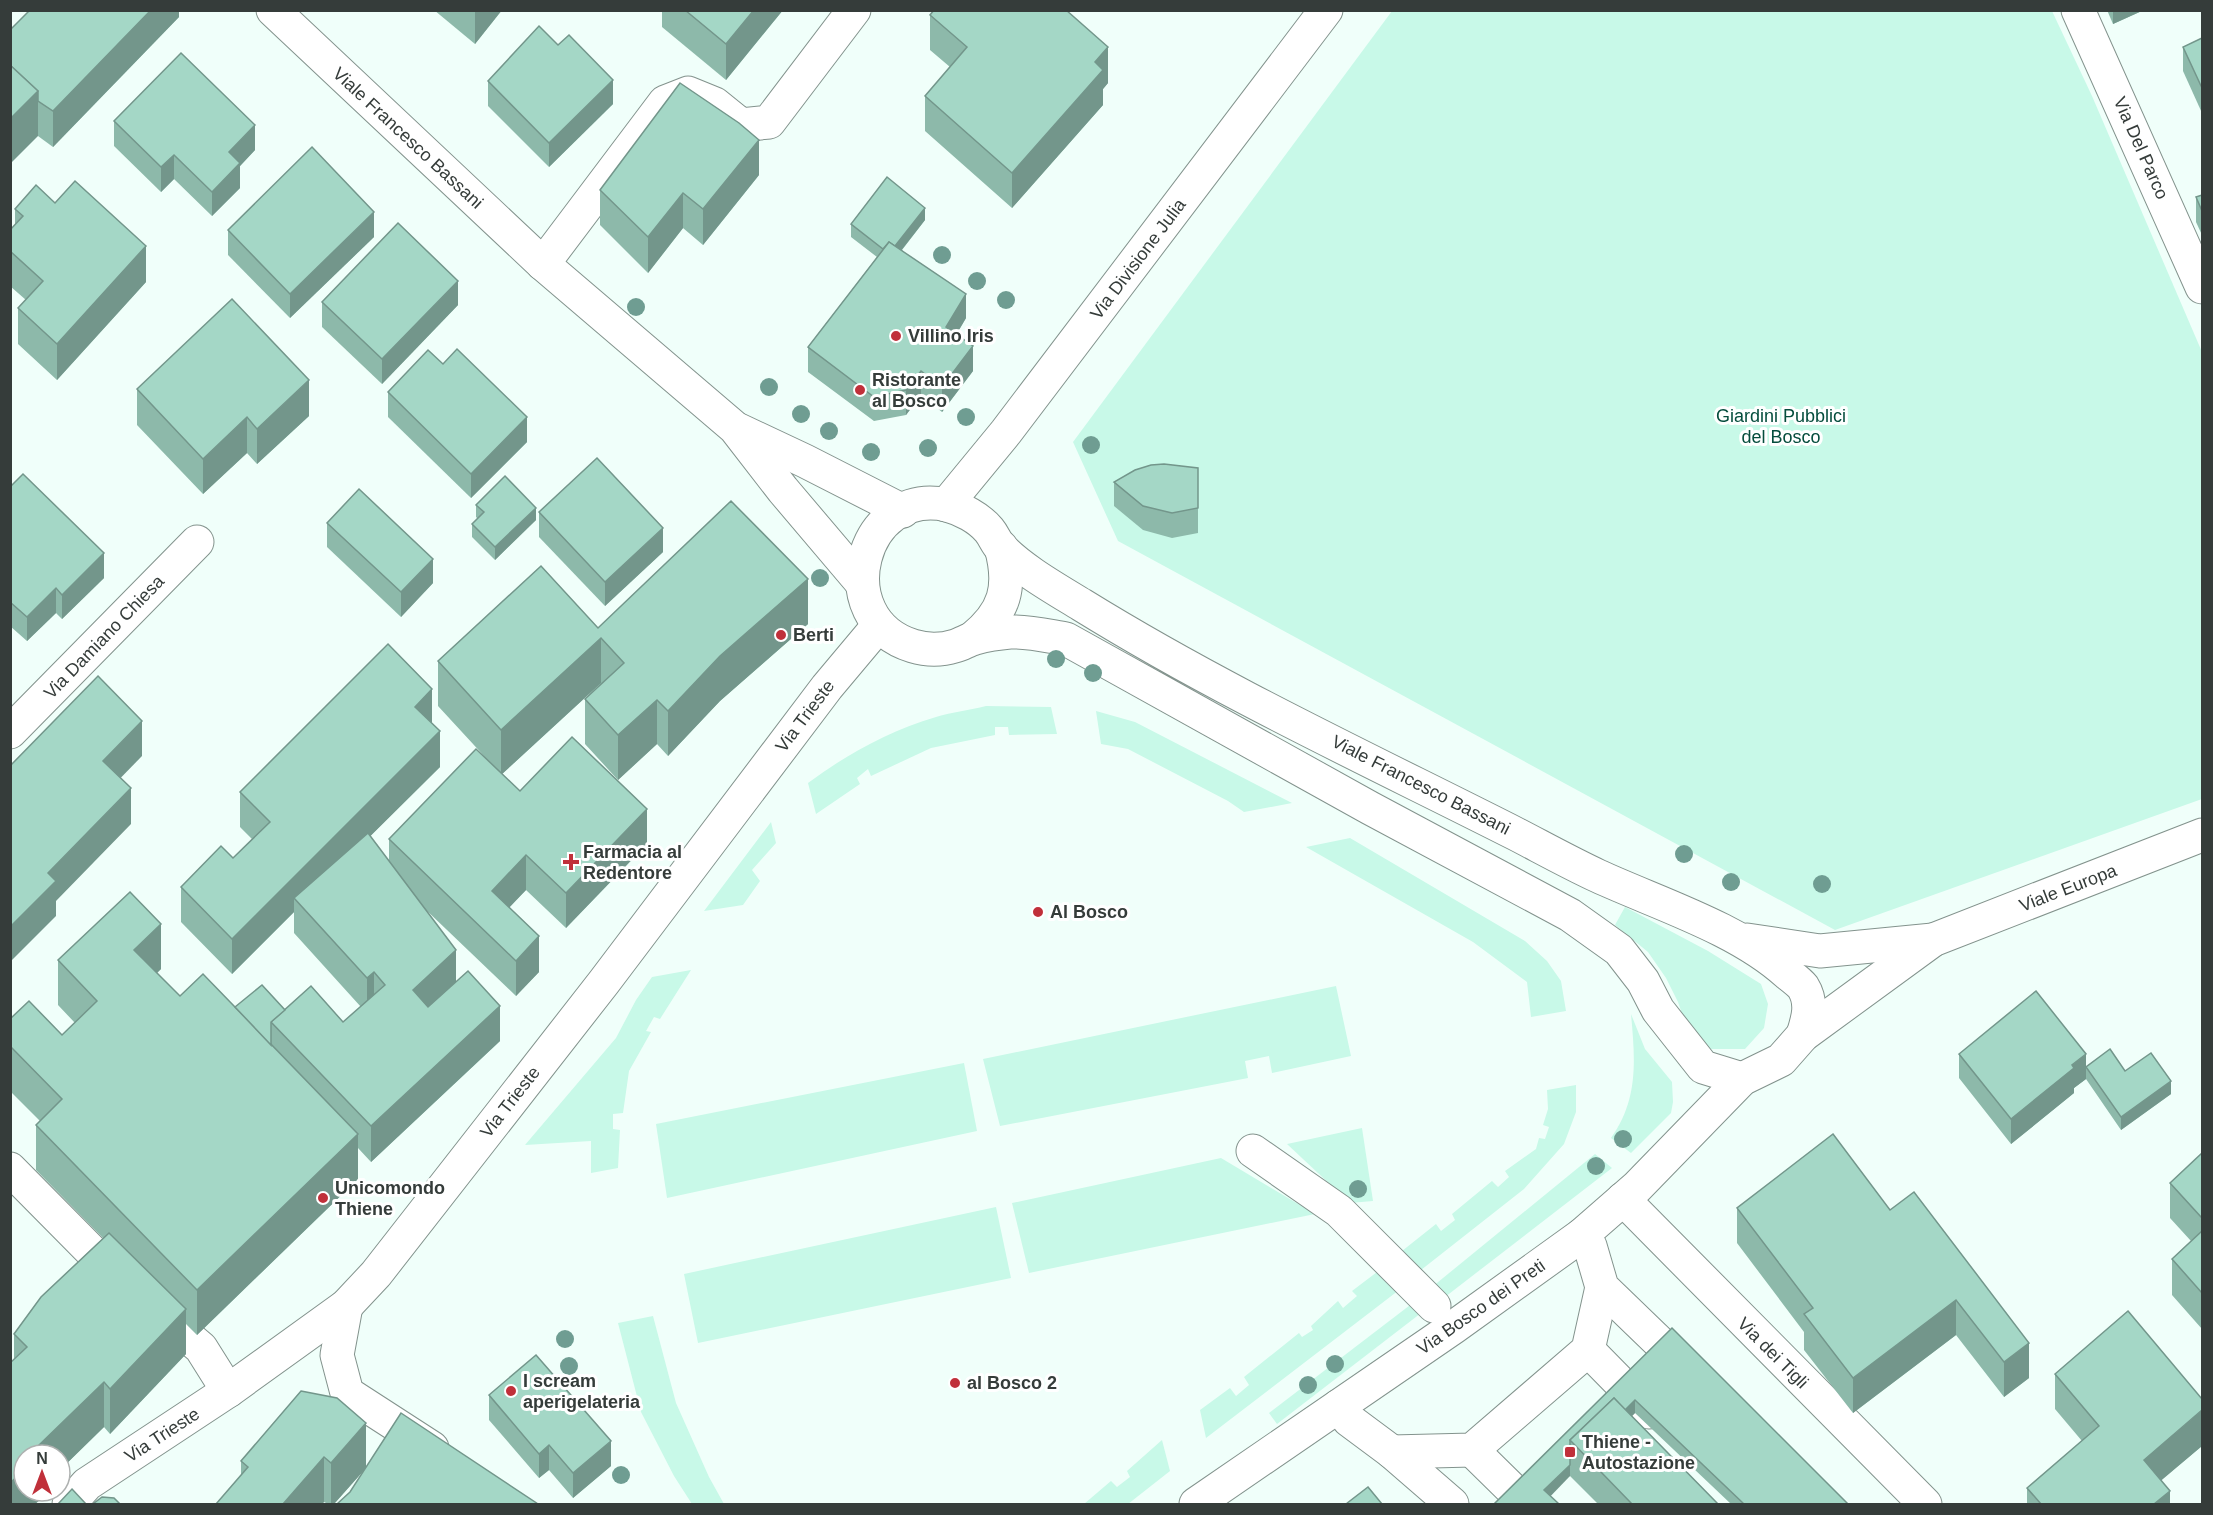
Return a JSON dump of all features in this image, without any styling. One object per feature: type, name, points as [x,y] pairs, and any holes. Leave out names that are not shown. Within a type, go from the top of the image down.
[{"type":"street","name":"Viale Francesco Bassani","points":[[273,10],[543,264],[735,428],[783,490],[861,582]]},
{"type":"street","points":[[543,264],[665,102],[688,93],[715,104],[741,125],[769,122],[854,10]]},
{"type":"street","name":"Via Divisione Julia","points":[[946,505],[1013,423],[1326,10]]},
{"type":"street","name":"Via Del Parco","points":[[2078,10],[2202,287]]},
{"type":"street","name":"Viale Francesco Bassani","points":[[735,428],[903,511]]},
{"type":"street","name":"Viale Francesco Bassani","points":[[1742,1079],[1703,1067],[1658,1010],[1644,981],[1619,950],[1570,915],[1360,803],[1066,639],[1014,632],[973,638],[954,646],[934,650],[914,646],[895,638],[879,625],[870,612],[861,582],[862,560],[871,540],[884,523],[916,506],[946,505],[969,513],[987,528],[1001,547],[1036,576],[1163,654],[1596,874],[1706,923],[1764,955],[1803,988],[1810,1009],[1803,1035]]},
{"type":"street","name":"Via Damiano Chiesa","points":[[10,732],[197,542]]},
{"type":"street","name":"Viale Francesco Bassani","points":[[973,638],[989,625],[1000,608],[1006,588],[1006,567],[1001,547]]},
{"type":"street","name":"Via Trieste","points":[[69,1504],[87,1484],[228,1391],[346,1306],[376,1274],[604,982],[827,687],[879,625]]},
{"type":"street","name":"Viale Europa","points":[[1742,1079],[1781,1060],[1803,1035],[1933,940],[2202,835]]},
{"type":"street","name":"Viale Europa","points":[[1733,938],[1820,951],[1933,940]]},
{"type":"street","name":"Via Bosco dei Preti","points":[[1196,1504],[1582,1235],[1623,1199],[1742,1079]]},
{"type":"street","points":[[1253,1151],[1339,1211],[1434,1306]]},
{"type":"street","points":[[10,1169],[114,1274],[201,1348],[228,1391]]},
{"type":"street","name":"Via dei Tigli","points":[[1623,1199],[1925,1504]]},
{"type":"street","points":[[1392,1452],[1472,1450],[1588,1350],[1602,1287],[1590,1246],[1582,1235]]},
{"type":"street","points":[[1602,1287],[1710,1392]]},
{"type":"street","points":[[346,1306],[337,1355],[347,1393],[460,1466]]},
{"type":"street","points":[[1588,1350],[1669,1431]]},
{"type":"street","points":[[1339,1406],[1349,1420],[1392,1452],[1452,1504]]},
{"type":"street","points":[[1472,1450],[1527,1504]]},
{"type":"green space","name":"Giardini Pubblici del Bosco","points":[[1392,11],[2052,11],[2092,96],[2202,352],[2202,799],[1835,930],[1118,541],[1073,442]]},
{"type":"green space","points":[[986,706],[1051,707],[1057,734],[1009,735],[1008,727],[995,727],[995,735],[931,748],[871,776],[868,769],[857,778],[860,784],[816,814],[808,783],[838,762],[885,736],[919,723],[942,715]]},
{"type":"green space","points":[[1096,711],[1135,722],[1292,803],[1244,812],[1228,801],[1128,749],[1101,744]]},
{"type":"green space","points":[[771,822],[776,843],[752,870],[760,881],[743,905],[704,911]]},
{"type":"green space","points":[[1350,838],[1525,941],[1547,961],[1561,981],[1566,1011],[1531,1017],[1527,982],[1473,942],[1306,847]]},
{"type":"green space","points":[[1625,907],[1708,951],[1761,984],[1768,1004],[1764,1028],[1745,1049],[1711,1049],[1688,1031],[1678,1002],[1666,978],[1648,952],[1615,925]]},
{"type":"green space","points":[[691,970],[660,1019],[654,1017],[646,1031],[651,1032],[629,1071],[623,1113],[613,1114],[613,1129],[620,1130],[618,1168],[591,1173],[591,1141],[525,1145],[616,1038],[636,1000],[652,977]]},
{"type":"green space","points":[[1336,986],[1351,1056],[1272,1073],[1269,1056],[1245,1061],[1248,1078],[1000,1126],[983,1059]]},
{"type":"green space","points":[[1631,1014],[1645,1049],[1672,1082],[1673,1102],[1671,1113],[1631,1153],[1611,1138],[1620,1123],[1631,1093],[1634,1047]]},
{"type":"green space","points":[[964,1063],[977,1131],[667,1198],[656,1124]]},
{"type":"green space","points":[[1576,1085],[1576,1112],[1564,1144],[1524,1189],[1421,1270],[1402,1251],[1436,1224],[1441,1231],[1455,1220],[1452,1214],[1492,1181],[1498,1187],[1509,1177],[1505,1171],[1536,1149],[1539,1138],[1545,1139],[1549,1127],[1543,1125],[1548,1109],[1547,1090]]},
{"type":"green space","points":[[1362,1128],[1373,1201],[1350,1203],[1287,1144]]},
{"type":"green space","points":[[1595,1154],[1612,1168],[1445,1297],[1432,1287]]},
{"type":"green space","points":[[1221,1158],[1315,1214],[1029,1273],[1012,1203]]},
{"type":"green space","points":[[996,1207],[1011,1278],[698,1343],[684,1274]]},
{"type":"green space","points":[[1381,1269],[1403,1287],[1206,1438],[1200,1410],[1230,1388],[1236,1396],[1249,1385],[1244,1377],[1299,1333],[1302,1337],[1313,1330],[1311,1326],[1338,1301],[1343,1308],[1357,1296],[1352,1291]]},
{"type":"green space","points":[[1418,1299],[1425,1310],[1277,1424],[1269,1413]]},
{"type":"green space","points":[[653,1316],[676,1403],[709,1477],[724,1504],[692,1504],[674,1476],[641,1412],[618,1323]]},
{"type":"green space","points":[[1162,1440],[1170,1471],[1128,1504],[1084,1504],[1111,1481],[1117,1487],[1130,1477],[1127,1471]]},
{"type":"building","points":[[30,10],[151,10],[53,111],[38,101],[38,91],[10,65],[10,30]]},
{"type":"building","points":[[685,10],[754,10],[726,44]]},
{"type":"building","points":[[934,10],[1066,10],[1108,47],[1095,62],[1103,70],[1012,173],[925,96],[967,47],[930,15]]},
{"type":"building","points":[[539,26],[558,45],[569,35],[613,80],[549,143],[488,81]]},
{"type":"building","points":[[2202,38],[2202,88],[2183,47]]},
{"type":"building","points":[[181,53],[255,125],[229,152],[240,163],[212,192],[174,155],[161,167],[114,121]]},
{"type":"building","points":[[10,65],[38,91],[10,119]]},
{"type":"building","points":[[680,83],[739,123],[759,140],[703,209],[683,193],[648,237],[600,190]]},
{"type":"building","points":[[312,147],[374,212],[290,294],[228,230]]},
{"type":"building","points":[[887,177],[925,208],[895,246],[889,242],[883,249],[851,224]]},
{"type":"building","points":[[75,181],[146,246],[57,344],[18,308],[43,281],[10,251],[10,230],[23,216],[15,209],[36,185],[55,203]]},
{"type":"building","points":[[2202,195],[2202,211],[2196,197]]},
{"type":"building","points":[[398,223],[458,281],[382,359],[322,302]]},
{"type":"building","name":"Villino Iris","points":[[889,242],[966,294],[946,327],[973,346],[942,387],[921,371],[906,390],[874,397],[808,347]]},
{"type":"building","points":[[232,299],[309,380],[257,429],[247,417],[203,459],[137,389]]},
{"type":"building","points":[[457,349],[527,417],[471,474],[388,392],[428,350],[443,364]]},
{"type":"building","points":[[597,458],[663,528],[605,582],[539,512]]},
{"type":"building","points":[[1164,464],[1198,468],[1198,508],[1172,513],[1143,506],[1114,482],[1135,470]]},
{"type":"building","points":[[23,474],[104,553],[62,595],[56,588],[27,617],[10,602],[10,487]]},
{"type":"building","points":[[505,476],[536,508],[495,547],[472,524],[484,512],[476,505]]},
{"type":"building","points":[[359,489],[433,559],[401,592],[327,523]]},
{"type":"building","points":[[731,501],[808,579],[720,656],[668,711],[657,700],[618,735],[585,699],[624,663],[601,638],[501,730],[438,661],[541,566],[598,628]]},
{"type":"building","points":[[388,644],[432,689],[415,707],[440,731],[232,939],[181,887],[221,846],[233,858],[270,822],[240,792]]},
{"type":"building","points":[[98,676],[142,721],[103,761],[131,788],[48,873],[56,881],[10,927],[10,766]]},
{"type":"building","points":[[572,737],[647,809],[566,893],[526,855],[492,891],[539,936],[516,961],[389,839],[476,749],[520,791]]},
{"type":"building","points":[[368,833],[456,950],[413,990],[428,1007],[468,971],[500,1006],[371,1126],[271,1022],[311,986],[343,1022],[385,985],[374,972],[367,978],[294,898]]},
{"type":"building","points":[[130,892],[161,924],[134,950],[180,996],[203,974],[358,1134],[197,1290],[36,1125],[62,1099],[10,1046],[10,1019],[29,1001],[62,1035],[97,1001],[58,960]]},
{"type":"building","points":[[262,985],[285,1010],[271,1022],[271,1045],[235,1007]]},
{"type":"building","points":[[2036,991],[2086,1054],[2072,1065],[2074,1068],[2011,1119],[1959,1054]]},
{"type":"building","points":[[2110,1049],[2125,1071],[2151,1053],[2171,1081],[2121,1117],[2086,1067]]},
{"type":"building","points":[[1833,1134],[1890,1210],[1914,1192],[2029,1343],[2004,1362],[1956,1300],[1853,1378],[1804,1314],[1813,1308],[1737,1208]]},
{"type":"building","points":[[2202,1153],[2202,1218],[2170,1183]]},
{"type":"building","points":[[2202,1231],[2202,1293],[2172,1259]]},
{"type":"building","points":[[109,1233],[186,1309],[110,1389],[104,1382],[41,1443],[12,1443],[12,1481],[10,1483],[10,1363],[27,1347],[14,1334],[41,1297]]},
{"type":"building","points":[[2128,1311],[2202,1399],[2202,1410],[2144,1460],[2170,1491],[2154,1504],[2041,1504],[2027,1488],[2099,1426],[2055,1374]]},
{"type":"building","points":[[1672,1328],[1848,1504],[1744,1504],[1635,1400],[1625,1410],[1614,1398],[1570,1440],[1570,1465],[1544,1490],[1559,1504],[1494,1504]]},
{"type":"building","points":[[536,1355],[611,1441],[573,1473],[549,1445],[539,1454],[489,1395]]},
{"type":"building","points":[[301,1391],[337,1398],[366,1423],[331,1463],[324,1457],[283,1504],[216,1504],[248,1467],[241,1461]]},
{"type":"building","points":[[1614,1398],[1718,1504],[1632,1504],[1570,1440]]},
{"type":"building","points":[[401,1413],[538,1504],[337,1504],[350,1492]]},
{"type":"building","points":[[1368,1487],[1382,1504],[1346,1504]]},
{"type":"building","points":[[72,1489],[86,1504],[58,1504],[72,1503]]},
{"type":"building","points":[[102,1497],[114,1498],[120,1504],[93,1504]]},
{"type":"place","name":"Villino Iris","points":[[896,336]]},
{"type":"place","name":"Ristorante al Bosco","points":[[860,390]]},
{"type":"place","name":"Berti","points":[[781,635]]},
{"type":"place","name":"Farmacia al Redentore","points":[[571,862]]},
{"type":"place","name":"Al Bosco","points":[[1038,912]]},
{"type":"place","name":"Unicomondo Thiene","points":[[323,1198]]},
{"type":"place","name":"al Bosco 2","points":[[955,1383]]},
{"type":"place","name":"I scream aperigelateria","points":[[511,1391]]},
{"type":"place","name":"Thiene - Autostazione","points":[[1570,1452]]}]
